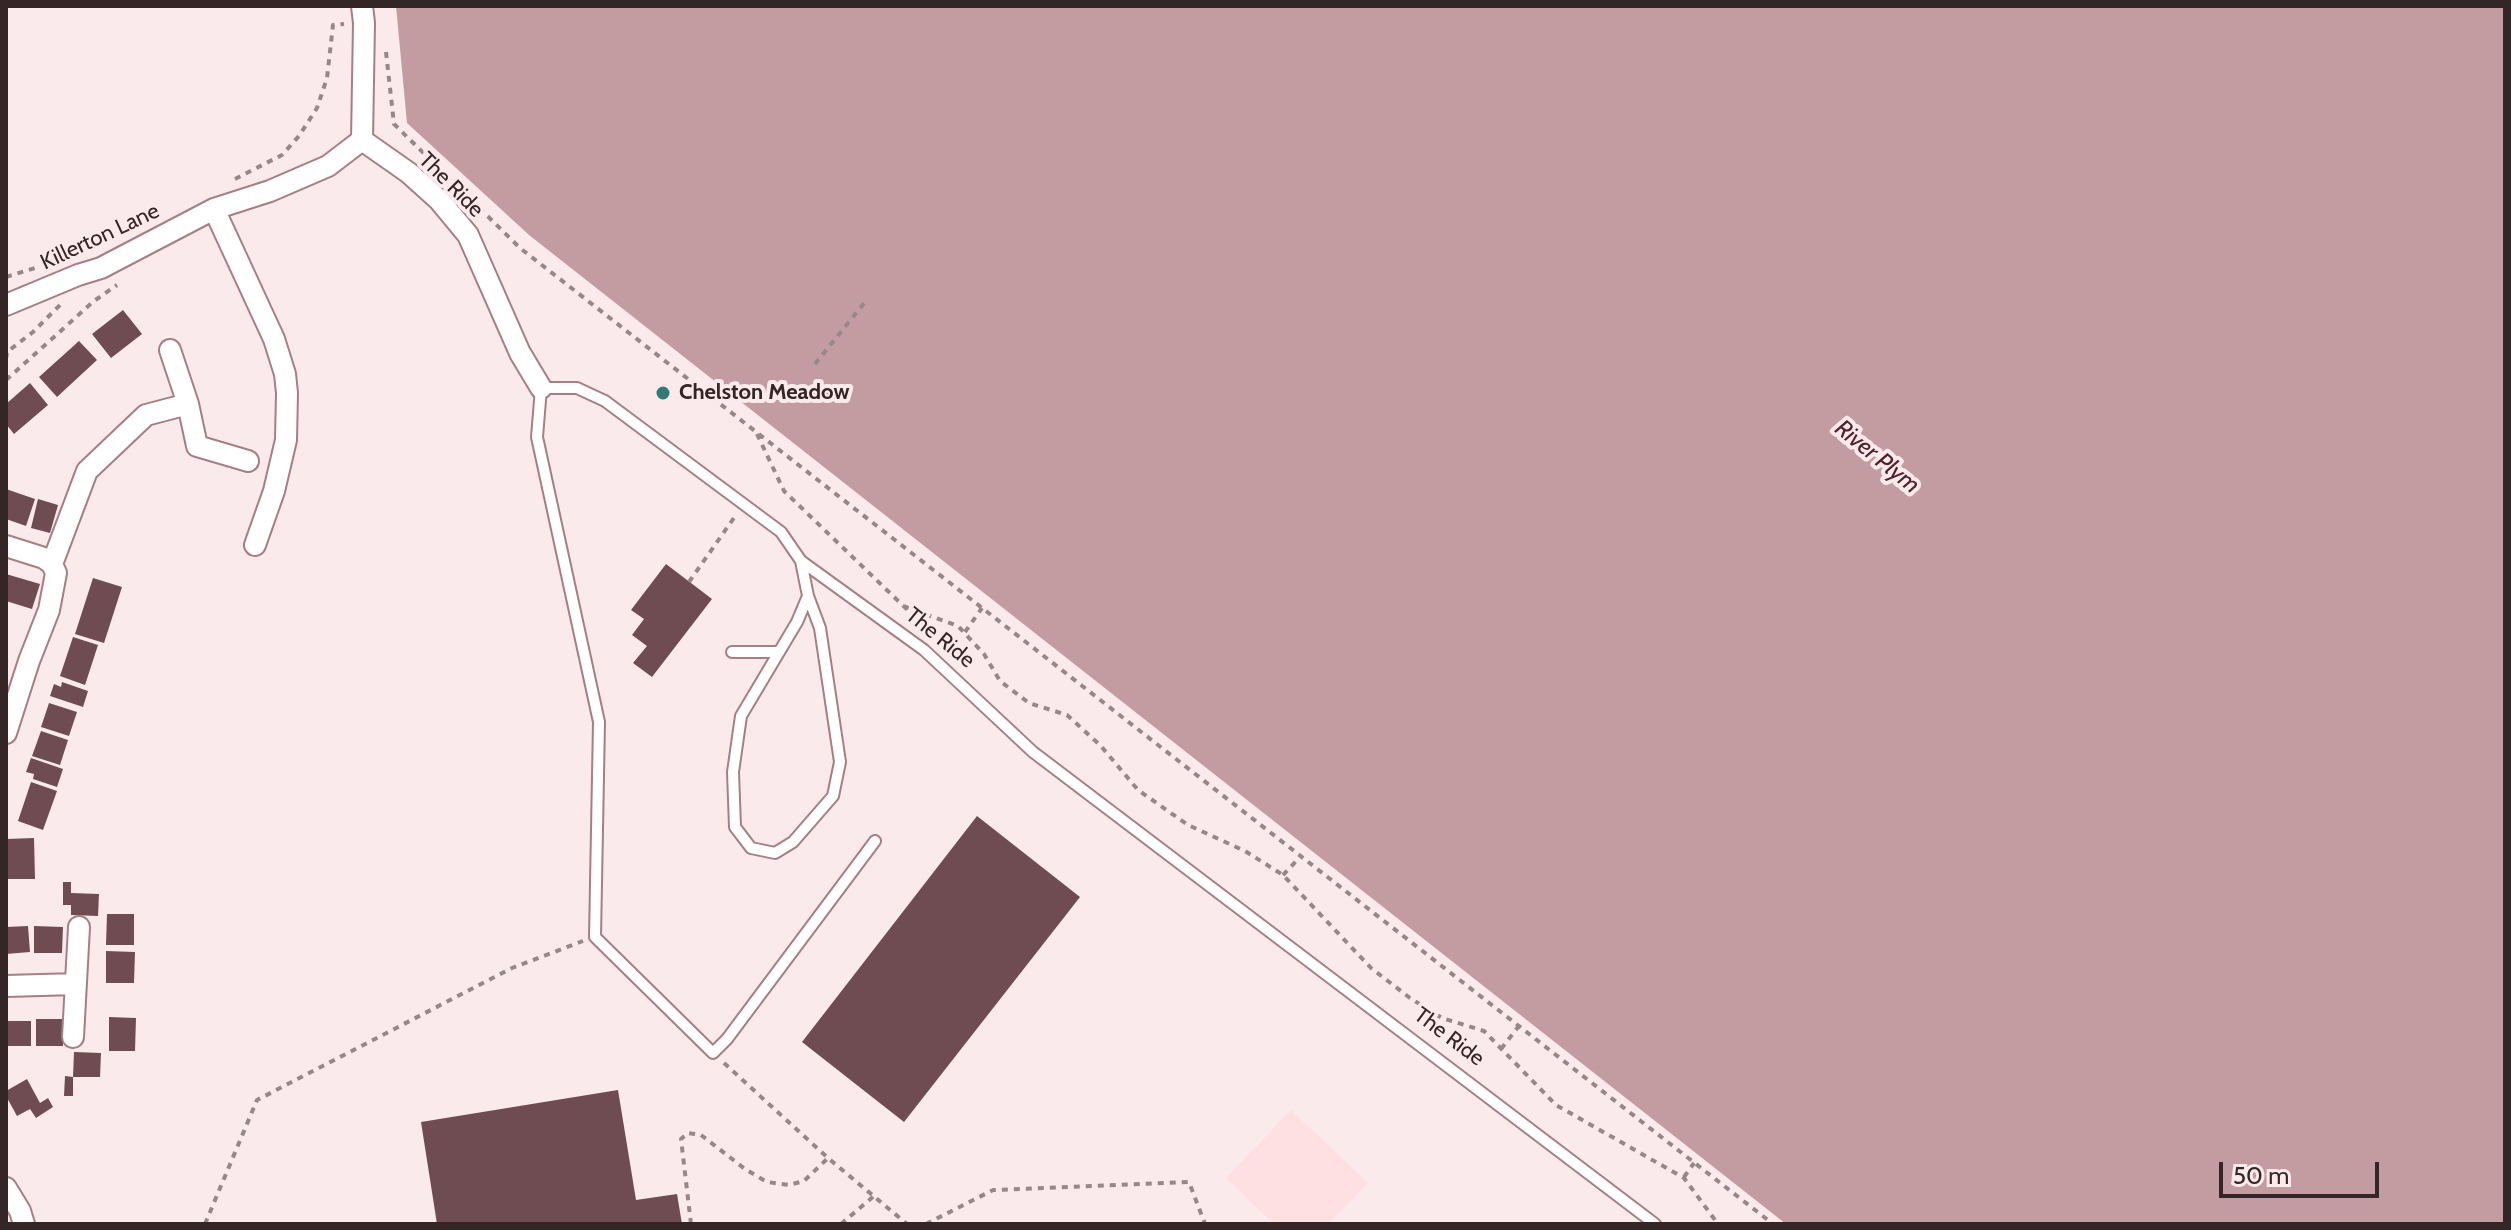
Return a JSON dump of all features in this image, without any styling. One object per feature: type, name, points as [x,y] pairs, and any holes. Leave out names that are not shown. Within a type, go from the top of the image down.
[{"type":"street","points":[[362,140],[363,14]]},
{"type":"street","name":"Killerton Lane","points":[[6,305],[101,268],[214,209],[270,191],[328,166],[362,140]]},
{"type":"street","name":"The Ride","points":[[362,140],[409,173],[439,200],[468,235],[520,353],[541,388]]},
{"type":"street","points":[[214,209],[274,339],[285,374],[286,440],[274,491],[255,545]]},
{"type":"street","points":[[170,350],[188,404],[197,446],[248,461]]},
{"type":"street","points":[[52,564],[87,471],[146,415],[188,404]]},
{"type":"street","points":[[6,546],[44,558],[52,564],[56,573],[49,610],[6,733]]},
{"type":"street","points":[[73,1037],[79,927]]},
{"type":"street","points":[[6,986],[76,984]]},
{"type":"street","points":[[6,1188],[24,1224]]},
{"type":"lane","name":"The Ride","points":[[541,388],[577,388],[605,401],[744,504],[781,532],[801,561],[924,650],[1033,752],[1655,1224]]},
{"type":"lane","points":[[541,388],[537,437],[599,722],[595,937],[713,1053],[727,1039],[875,841]]},
{"type":"lane","points":[[801,561],[808,596],[820,628],[840,762],[833,796],[793,842],[775,853],[751,848],[735,827],[733,772],[741,716],[797,622],[808,596]]},
{"type":"lane","points":[[732,652],[778,652]]},
{"type":"path","points":[[225,183],[282,155],[299,136],[317,108],[327,78],[333,25],[363,14]]},
{"type":"path","points":[[385,50],[394,124],[520,248],[1773,1224]]},
{"type":"path","points":[[76,252],[112,238]]},
{"type":"path","points":[[6,277],[51,262]]},
{"type":"path","points":[[6,378],[94,301],[127,277]]},
{"type":"path","points":[[6,359],[7,351],[33,332],[67,298]]},
{"type":"path","points":[[815,364],[865,302]]},
{"type":"path","points":[[756,432],[784,491],[903,606],[935,632],[924,650]]},
{"type":"path","points":[[689,582],[744,504]]},
{"type":"path","points":[[903,606],[958,626],[984,654],[1000,681],[1029,703],[1067,715],[1100,745],[1138,790],[1188,825],[1245,851],[1283,875],[1380,976],[1442,1018],[1484,1031],[1556,1105],[1684,1178],[1718,1224]]},
{"type":"path","points":[[965,633],[982,608]]},
{"type":"path","points":[[1283,875],[1301,856]]},
{"type":"path","points":[[205,1224],[257,1100],[512,968],[595,937]]},
{"type":"path","points":[[1501,1049],[1519,1026]]},
{"type":"path","points":[[713,1053],[828,1158],[907,1224]]},
{"type":"path","points":[[691,1224],[681,1139],[688,1133],[701,1135],[767,1182],[789,1185],[804,1181],[828,1158]]},
{"type":"path","points":[[1684,1178],[1694,1163]]},
{"type":"path","points":[[926,1224],[993,1190],[1189,1182],[1205,1224]]},
{"type":"path","points":[[841,1224],[874,1196]]},
{"type":"shaded area","points":[[1291,1110],[1368,1183],[1328,1224],[1274,1224],[1226,1178]]},
{"type":"water","name":"River Plym","points":[[396,6],[2505,6],[2505,1224],[1786,1224],[529,235],[407,123]]},
{"type":"building","points":[[123,310],[142,334],[111,358],[92,334]]},
{"type":"building","points":[[79,341],[97,360],[57,397],[39,377]]},
{"type":"building","points":[[30,383],[48,405],[14,434],[6,424],[6,404]]},
{"type":"building","points":[[6,489],[35,499],[26,526],[6,519]]},
{"type":"building","points":[[38,499],[58,505],[50,533],[31,528]]},
{"type":"building","points":[[666,564],[712,599],[652,677],[633,663],[647,646],[632,635],[644,619],[631,610]]},
{"type":"building","points":[[6,574],[40,584],[32,609],[6,601]]},
{"type":"building","points":[[93,578],[122,587],[104,643],[75,634]]},
{"type":"building","points":[[73,637],[98,645],[85,685],[60,676]]},
{"type":"building","points":[[62,682],[88,691],[83,707],[50,696],[54,684],[61,687]]},
{"type":"building","points":[[49,703],[77,712],[69,736],[41,727]]},
{"type":"building","points":[[41,731],[68,740],[60,765],[32,756]]},
{"type":"building","points":[[31,758],[63,769],[57,787],[33,779],[34,774],[26,772]]},
{"type":"building","points":[[31,782],[57,791],[43,830],[18,821]]},
{"type":"building","points":[[977,816],[1080,897],[904,1122],[802,1042]]},
{"type":"building","points":[[34,838],[35,879],[6,879],[6,839]]},
{"type":"building","points":[[63,882],[71,882],[71,893],[99,894],[98,916],[71,915],[71,905],[63,905]]},
{"type":"building","points":[[107,914],[134,914],[134,945],[106,945]]},
{"type":"building","points":[[28,926],[30,952],[6,954],[6,927]]},
{"type":"building","points":[[34,926],[63,927],[62,953],[34,953]]},
{"type":"building","points":[[106,951],[135,952],[134,983],[106,983]]},
{"type":"building","points":[[109,1017],[136,1018],[135,1051],[109,1051]]},
{"type":"building","points":[[36,1019],[63,1019],[63,1046],[36,1046]]},
{"type":"building","points":[[6,1021],[31,1021],[31,1046],[6,1046]]},
{"type":"building","points":[[74,1052],[101,1053],[100,1077],[73,1077]]},
{"type":"building","points":[[65,1076],[73,1077],[73,1096],[64,1096]]},
{"type":"building","points":[[27,1079],[40,1103],[48,1098],[53,1107],[36,1118],[30,1109],[17,1116],[6,1096],[6,1091]]},
{"type":"building","points":[[618,1090],[636,1200],[677,1194],[682,1224],[437,1224],[421,1122]]},
{"type":"place","name":"Chelston Meadow","points":[[663,393]]}]
